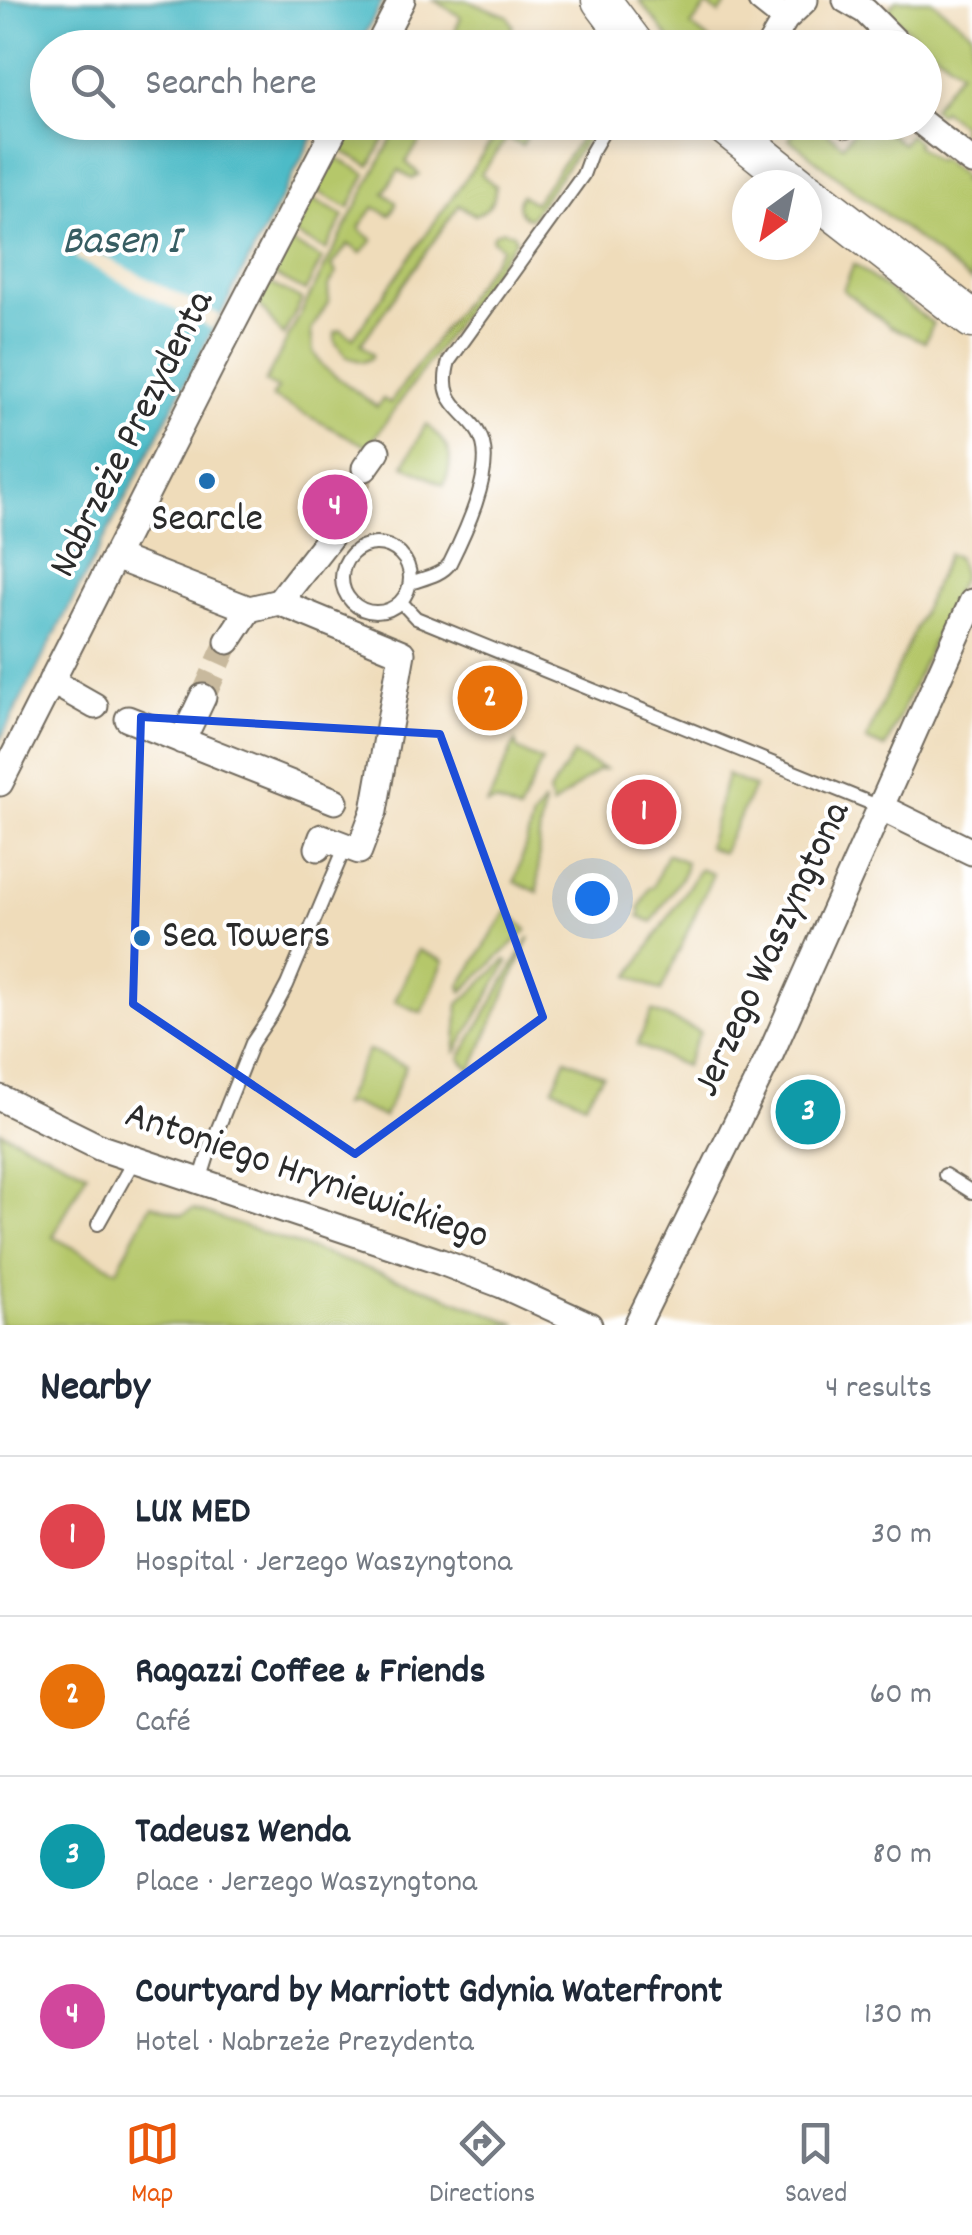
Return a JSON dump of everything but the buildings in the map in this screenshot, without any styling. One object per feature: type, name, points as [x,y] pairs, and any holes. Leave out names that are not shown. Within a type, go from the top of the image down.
[{"type":"street","points":[[386,30],[402,0]]},
{"type":"street","points":[[602,0],[624,30]]},
{"type":"street","points":[[760,0],[786,19]]},
{"type":"street","points":[[779,30],[805,0]]},
{"type":"street","points":[[846,0],[884,30]]},
{"type":"street","points":[[942,139],[972,162]]},
{"type":"street","name":"Nabrzeże Prezydenta","points":[[0,783],[329,140]]},
{"type":"street","points":[[743,140],[780,170]]},
{"type":"street","points":[[822,203],[972,319]]},
{"type":"street","points":[[114,556],[249,610],[279,602],[340,524]]},
{"type":"street","points":[[279,602],[402,653],[355,806],[359,851],[322,837],[329,852]]},
{"type":"street","name":"Jerzego Waszyngtona","points":[[638,1325],[771,1053],[972,602]]},
{"type":"street","points":[[228,641],[249,610]]},
{"type":"street","points":[[52,682],[95,706]]},
{"type":"street","points":[[182,740],[203,697]]},
{"type":"street","points":[[128,719],[355,806]]},
{"type":"street","points":[[880,807],[972,852]]},
{"type":"street","name":"Antoniego Hryniewickiego","points":[[0,1098],[74,1137],[456,1268],[589,1325]]},
{"type":"lane","points":[[410,583],[450,564],[485,470],[482,439],[445,388],[449,361],[583,175],[599,140]]},
{"type":"lane","points":[[374,543],[398,550],[410,571],[410,583],[401,602],[380,612],[368,611],[348,598],[342,574],[352,552],[374,543]]},
{"type":"lane","points":[[401,602],[416,618],[880,807]]},
{"type":"lane","points":[[200,1181],[252,1043],[287,985],[329,852]]},
{"type":"lane","points":[[98,1224],[134,1160]]},
{"type":"lane","points":[[945,1175],[972,1192]]},
{"type":"highlighted area","points":[[141,717],[440,734],[543,1017],[355,1154],[133,1004]]},
{"type":"green space","points":[[434,0],[466,0],[508,16],[513,26],[511,30],[456,30],[461,17]]},
{"type":"green space","points":[[639,0],[730,0],[719,14],[707,5],[691,26],[696,30],[663,30]]},
{"type":"green space","points":[[896,0],[931,0],[972,32],[972,139],[960,130],[962,125],[942,110],[942,95],[960,71],[942,57],[942,30],[909,30],[886,12]]},
{"type":"green space","points":[[343,140],[384,140],[370,166],[338,149]]},
{"type":"green space","points":[[391,140],[421,140],[406,162],[419,174],[412,179],[399,170],[384,193],[396,202],[390,215],[374,207],[360,226],[373,240],[361,253],[348,244],[332,266],[337,273],[328,286],[329,301],[311,330],[313,351],[322,366],[377,407],[383,399],[390,403],[502,248],[492,239],[493,235],[503,230],[513,233],[516,239],[368,447],[272,397],[277,389],[265,382]]},
{"type":"green space","points":[[493,140],[506,140],[481,174],[495,186],[491,204],[475,215],[459,205],[361,344],[372,358],[363,362],[347,357],[335,342],[335,332],[341,330],[353,338]]},
{"type":"green space","points":[[579,140],[586,140],[530,218],[519,210],[521,195],[534,203]]},
{"type":"green space","points":[[790,140],[836,140],[843,145],[847,140],[897,140],[902,144],[915,140],[916,145],[936,161],[940,158],[964,177],[961,181],[972,189],[972,282]]},
{"type":"green space","points":[[335,157],[366,174],[349,208],[317,191]]},
{"type":"green space","points":[[312,199],[344,216],[326,250],[294,234]]},
{"type":"green space","points":[[290,242],[322,259],[305,291],[273,274]]},
{"type":"green space","points":[[854,264],[933,324],[925,342],[891,327],[843,290]]},
{"type":"green space","points":[[269,283],[302,300],[283,336],[258,303]]},
{"type":"green space","points":[[426,424],[440,438],[450,457],[444,485],[404,465]]},
{"type":"green space","points":[[948,554],[957,557],[963,575],[885,748],[866,740]]},
{"type":"green space","points":[[515,742],[518,750],[542,761],[519,812],[496,802],[487,805]]},
{"type":"green space","points":[[573,755],[605,769],[598,770],[552,806],[549,792]]},
{"type":"green space","points":[[727,775],[754,787],[722,853],[708,847]]},
{"type":"green space","points":[[544,802],[538,892],[515,882],[533,818]]},
{"type":"green space","points":[[667,854],[686,862],[684,873],[652,922],[639,916],[639,910]]},
{"type":"green space","points":[[700,869],[713,874],[661,991],[630,976]]},
{"type":"green space","points":[[507,911],[527,930],[462,992],[460,986]]},
{"type":"green space","points":[[530,937],[471,1071],[460,1058]]},
{"type":"green space","points":[[418,950],[444,961],[422,1013],[395,1001]]},
{"type":"green space","points":[[508,962],[455,1054],[459,1004]]},
{"type":"green space","points":[[652,1011],[700,1032],[685,1066],[637,1045]]},
{"type":"green space","points":[[368,1050],[406,1066],[384,1117],[351,1103],[342,1105]]},
{"type":"green space","points":[[566,1059],[603,1075],[585,1103],[553,1088]]},
{"type":"green space","points":[[0,1131],[87,1172],[53,1237],[117,1270],[151,1204],[182,1215],[193,1209],[430,1290],[518,1325],[0,1325]]},
{"type":"water","name":"Basen I","points":[[0,0],[383,0],[367,30],[30,30],[30,140],[311,140],[0,740]]},
{"type":"pier","points":[[81,245],[220,315],[212,329],[75,258]]},
{"type":"tunnel","points":[[340,524],[365,468]]},
{"type":"tunnel","points":[[203,697],[228,641]]},
{"type":"place","name":"Searcle","points":[[207,481]]},
{"type":"place","name":"Courtyard by Marriott Gdynia Waterfront","points":[[335,507]]},
{"type":"place","name":"Ragazzi Coffee & Friends","points":[[490,698]]},
{"type":"place","name":"LUX MED","points":[[644,812]]},
{"type":"place","name":"Sea Towers","points":[[142,938]]},
{"type":"place","name":"Tadeusz Wenda","points":[[808,1112]]}]
